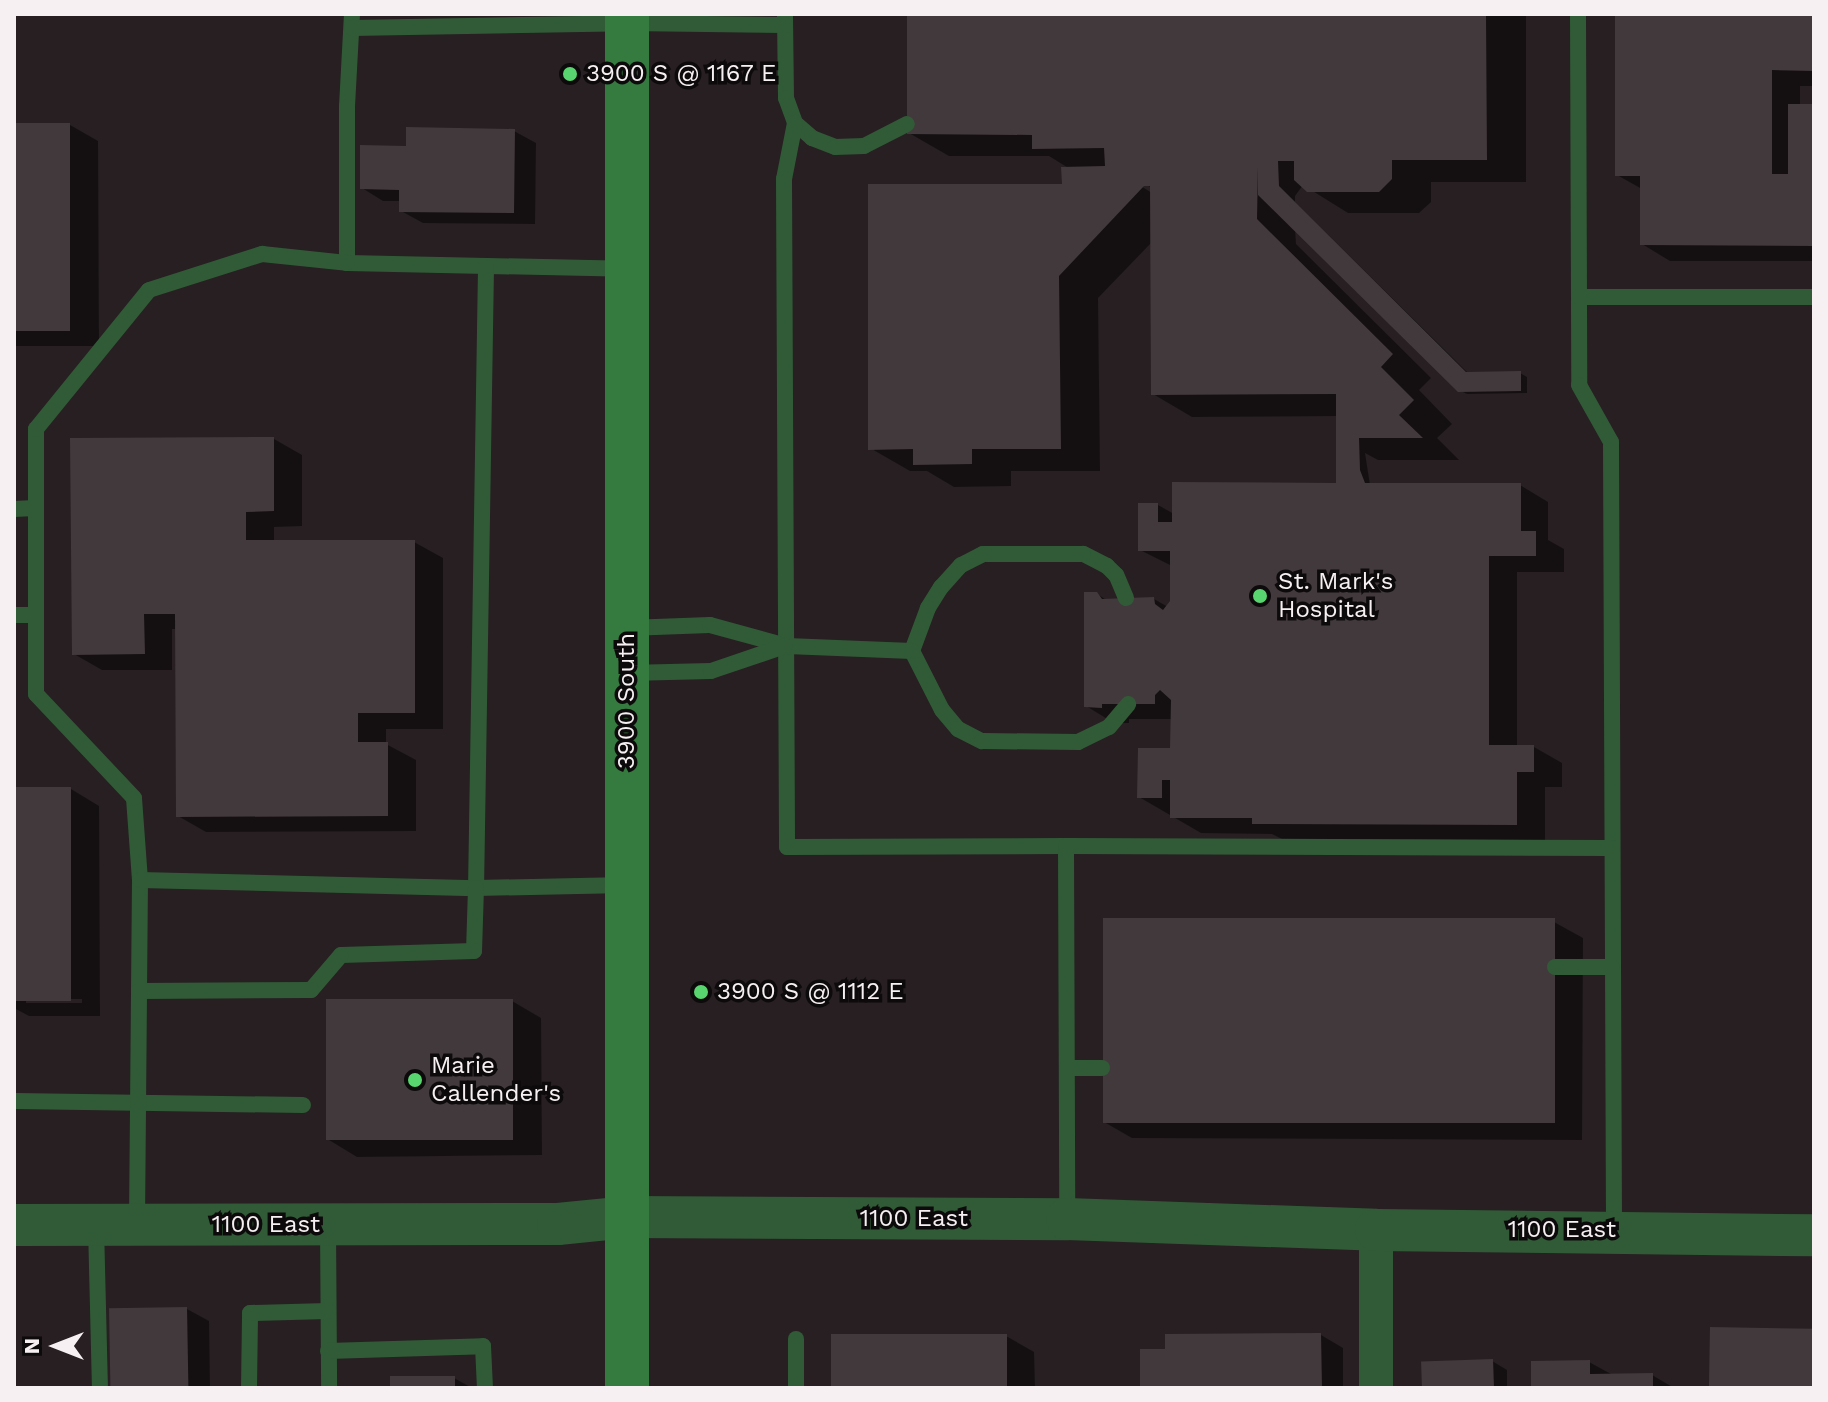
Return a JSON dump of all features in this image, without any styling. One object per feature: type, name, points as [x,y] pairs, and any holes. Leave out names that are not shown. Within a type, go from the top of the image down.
[{"type":"main road","name":"3900 South","points":[[627,18],[627,1388]]},
{"type":"street","name":"1100 East","points":[[14,1225],[558,1224],[627,1217],[1067,1219],[1376,1230],[1614,1230],[1814,1235]]},
{"type":"street","points":[[1376,1230],[1376,1388]]},
{"type":"lane","points":[[1578,14],[1579,385],[1611,442],[1614,1230]]},
{"type":"lane","points":[[347,263],[347,107],[352,21],[785,20],[786,98],[795,123],[812,138],[835,147],[864,146],[907,124]]},
{"type":"lane","points":[[795,123],[784,179],[787,847],[1612,848]]},
{"type":"lane","points":[[137,1225],[140,880],[134,798],[36,694],[36,429],[149,290],[262,254],[347,263],[627,270]]},
{"type":"lane","points":[[139,991],[311,990],[341,955],[474,951],[486,268]]},
{"type":"lane","points":[[1579,297],[1814,297]]},
{"type":"lane","points":[[14,509],[35,508]]},
{"type":"lane","points":[[1126,598],[1116,575],[1107,566],[1083,554],[983,554],[961,565],[941,587],[928,608],[912,651],[942,710],[958,729],[982,741],[1078,742],[1109,727],[1128,704]]},
{"type":"lane","points":[[14,615],[34,615]]},
{"type":"lane","points":[[627,628],[710,625],[787,646],[912,651]]},
{"type":"lane","points":[[627,673],[711,671],[787,646]]},
{"type":"lane","points":[[1066,846],[1067,1219]]},
{"type":"lane","points":[[140,880],[476,888],[627,885]]},
{"type":"lane","points":[[1555,967],[1612,967]]},
{"type":"lane","points":[[1067,1068],[1102,1068]]},
{"type":"lane","points":[[14,1101],[303,1105]]},
{"type":"lane","points":[[96,1225],[100,1388]]},
{"type":"lane","points":[[328,1225],[329,1388]]},
{"type":"lane","points":[[249,1388],[250,1313],[328,1311]]},
{"type":"lane","points":[[796,1339],[796,1388]]},
{"type":"lane","points":[[328,1351],[483,1346],[485,1388]]},
{"type":"building","points":[[907,14],[1486,14],[1487,160],[1392,160],[1392,179],[1379,192],[1307,192],[1294,180],[1294,161],[1278,161],[1279,186],[1466,372],[1521,371],[1521,391],[1458,392],[1258,195],[1258,166],[1257,219],[1393,354],[1381,367],[1414,400],[1399,415],[1423,438],[1359,438],[1360,470],[1365,483],[1521,483],[1521,531],[1536,531],[1536,556],[1489,556],[1489,745],[1534,745],[1534,772],[1517,772],[1517,825],[1252,824],[1252,818],[1170,818],[1170,780],[1162,780],[1162,798],[1137,798],[1138,748],[1170,748],[1171,700],[1160,690],[1155,695],[1155,704],[1084,707],[1084,592],[1097,592],[1102,599],[1154,597],[1155,604],[1163,610],[1170,601],[1170,551],[1138,551],[1138,503],[1158,503],[1158,522],[1172,522],[1172,482],[1336,483],[1336,394],[1151,395],[1150,186],[1144,186],[1059,276],[1061,449],[972,449],[972,464],[913,465],[913,449],[868,450],[868,184],[1062,184],[1061,167],[1105,166],[1104,148],[1032,149],[1032,135],[907,134]]},
{"type":"building","points":[[1615,14],[1814,14],[1814,71],[1772,70],[1772,174],[1788,174],[1788,104],[1814,104],[1814,246],[1640,245],[1640,176],[1615,176]]},
{"type":"building","points":[[14,123],[70,123],[70,331],[14,331]]},
{"type":"building","points":[[406,127],[515,129],[514,213],[399,212],[399,190],[360,189],[360,145],[406,146]]},
{"type":"building","points":[[274,437],[274,511],[246,512],[246,540],[415,540],[415,713],[358,713],[358,742],[388,742],[388,816],[176,817],[175,614],[144,614],[145,654],[72,655],[70,438]]},
{"type":"building","points":[[14,787],[71,787],[71,1001],[14,1001]]},
{"type":"building","points":[[1103,918],[1555,918],[1555,1123],[1103,1123]]},
{"type":"building","points":[[326,999],[513,999],[513,1140],[326,1140]]},
{"type":"building","points":[[187,1307],[188,1388],[110,1388],[109,1308]]},
{"type":"building","points":[[1710,1327],[1814,1329],[1813,1388],[1709,1388]]},
{"type":"building","points":[[1321,1333],[1322,1388],[1140,1388],[1140,1349],[1165,1349],[1165,1334]]},
{"type":"building","points":[[831,1334],[1007,1334],[1007,1388],[831,1388]]},
{"type":"building","points":[[1493,1359],[1494,1388],[1422,1388],[1421,1362]]},
{"type":"building","points":[[1590,1360],[1590,1374],[1653,1373],[1653,1388],[1531,1388],[1531,1361]]},
{"type":"building","points":[[390,1376],[455,1376],[455,1388],[390,1388]]},
{"type":"place","name":"3900 S @ 1167 E","points":[[570,74]]},
{"type":"place","name":"St. Mark's Hospital","points":[[1260,596]]},
{"type":"place","name":"3900 S @ 1112 E","points":[[701,992]]},
{"type":"place","name":"Marie Callender's","points":[[415,1080]]}]
